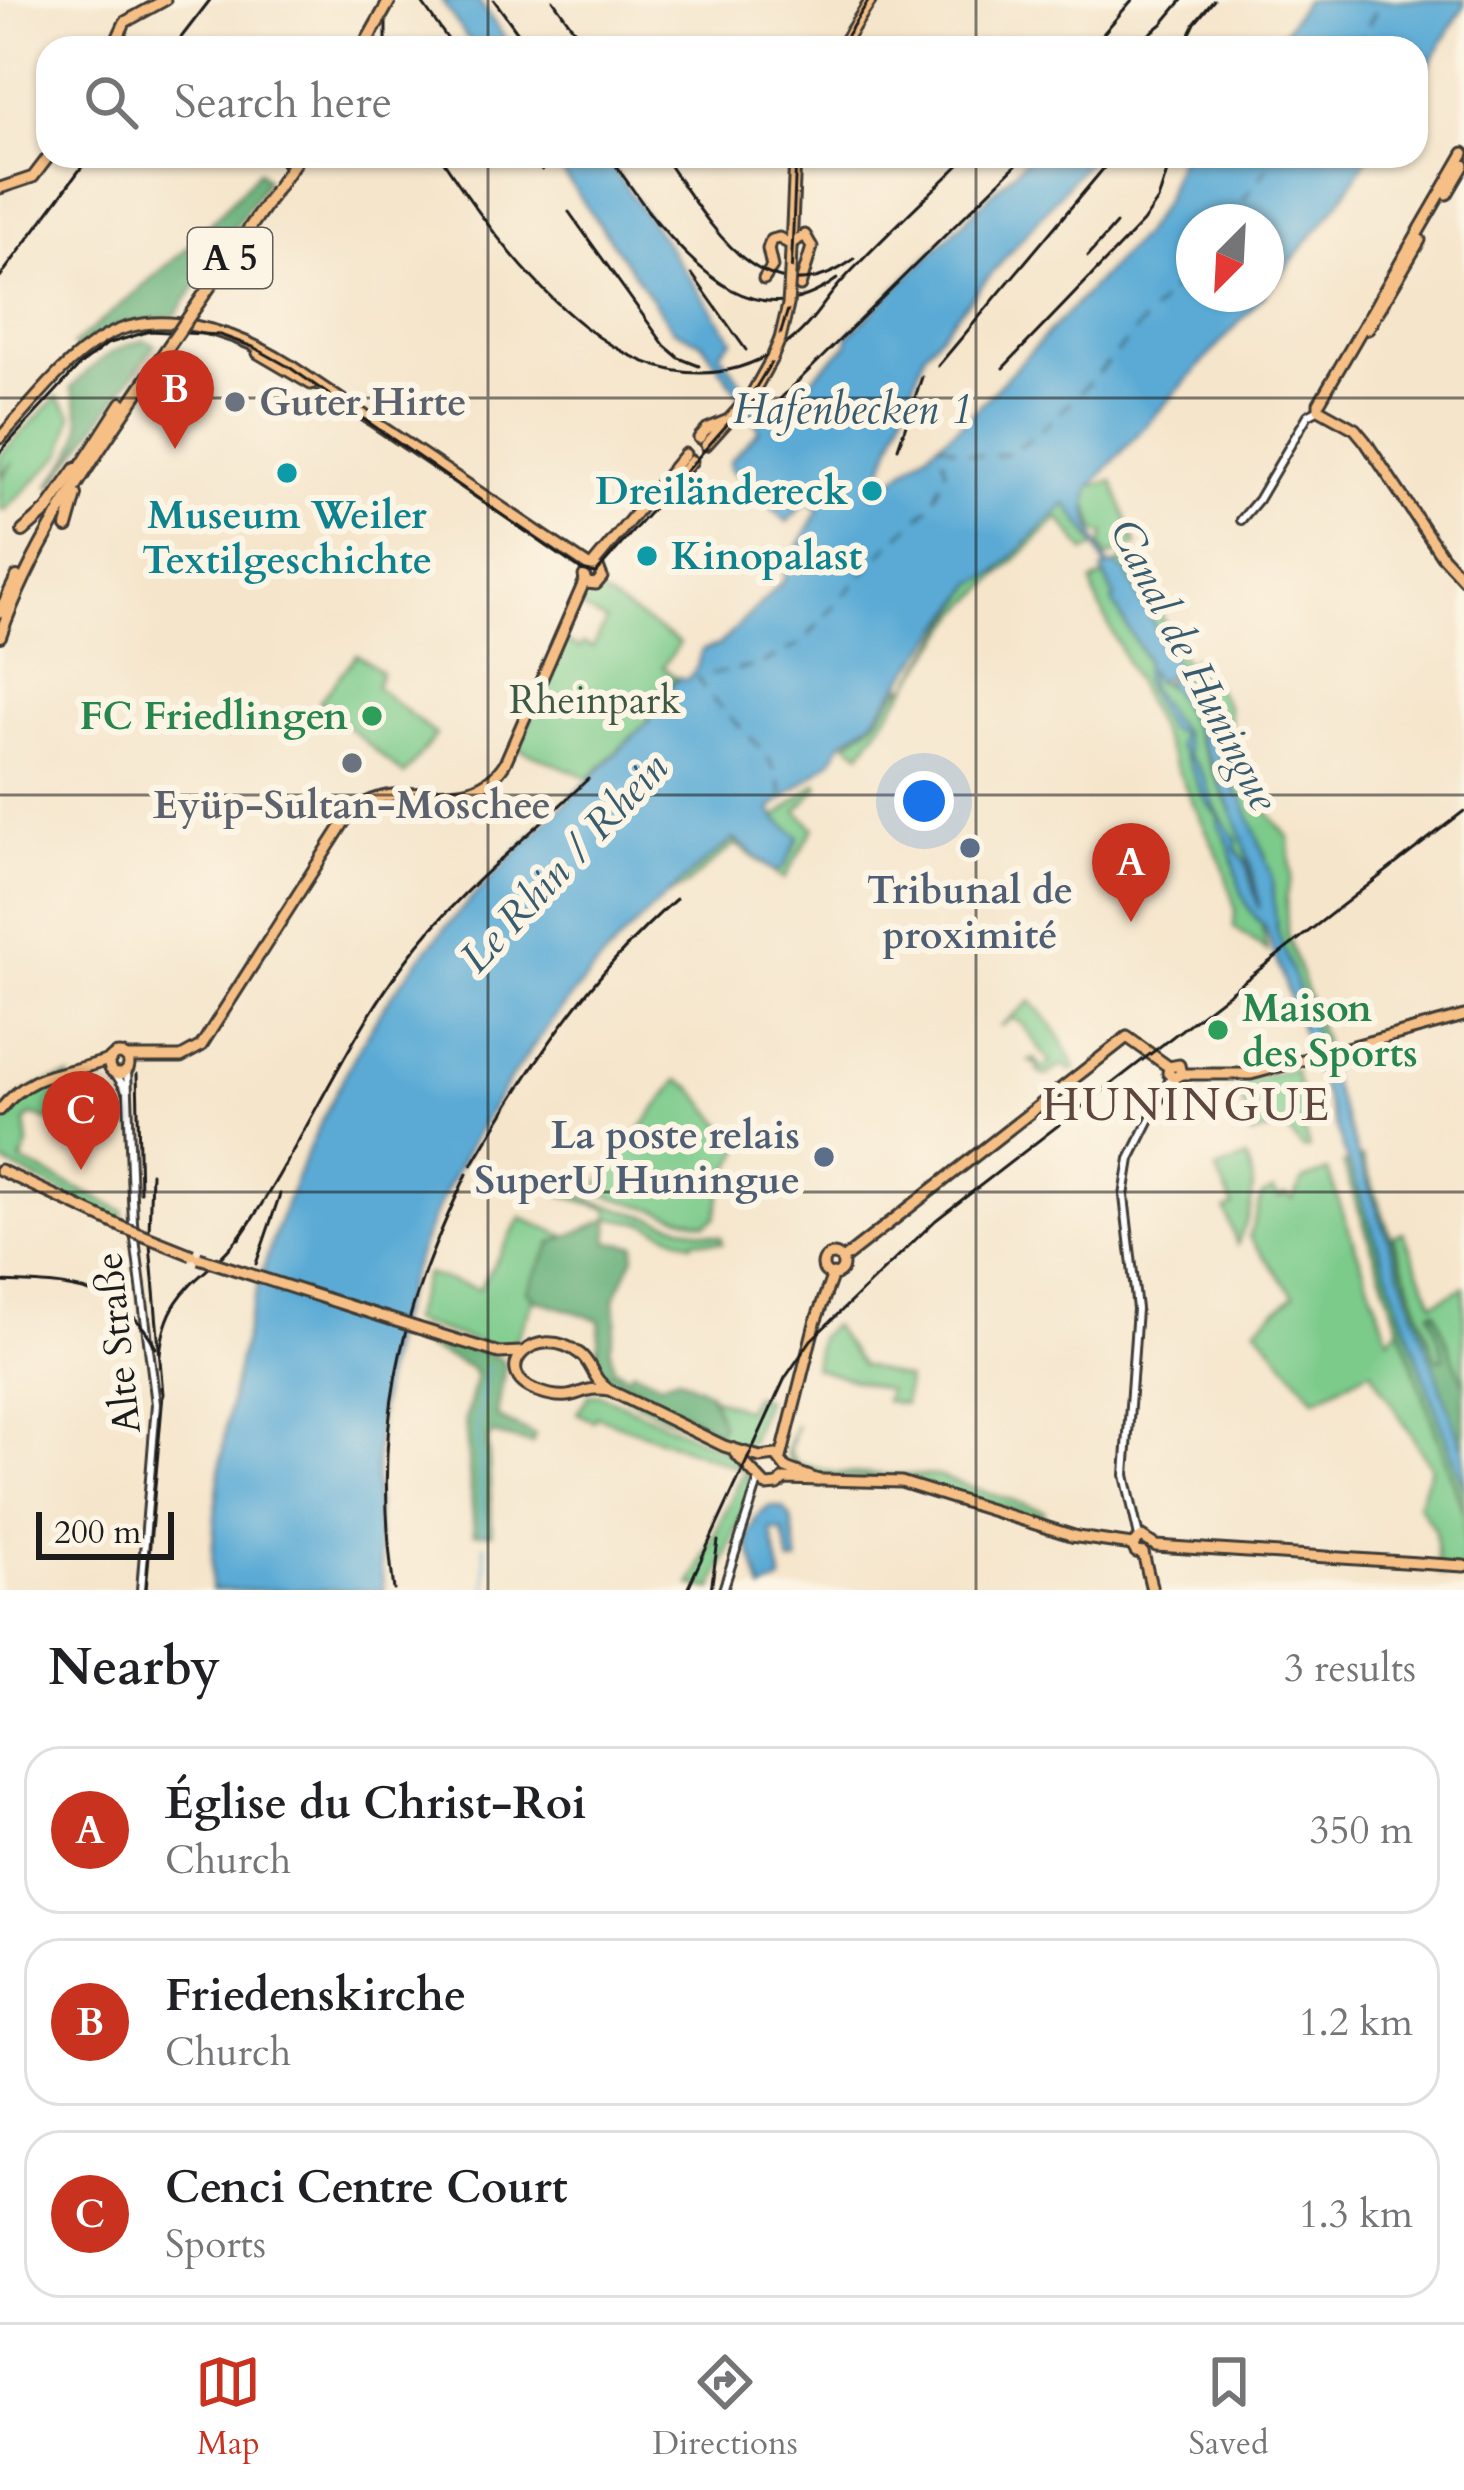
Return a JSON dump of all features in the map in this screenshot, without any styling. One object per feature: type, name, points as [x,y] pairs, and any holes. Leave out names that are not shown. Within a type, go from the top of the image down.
[{"type":"highway","points":[[373,36],[393,0]]},
{"type":"highway","name":"A 5","points":[[0,612],[82,462],[287,168]]},
{"type":"highway","name":"A 5","points":[[0,637],[48,530],[158,357]]},
{"type":"highway","points":[[67,526],[76,494],[103,445]]},
{"type":"highway","points":[[23,531],[46,510],[82,462]]},
{"type":"highway","name":"A 5","points":[[0,602],[17,577]]},
{"type":"highway","name":"A 5","points":[[0,623],[17,577]]},
{"type":"highway","points":[[0,637],[21,598],[32,592]]},
{"type":"main road","points":[[118,36],[125,22],[165,0]]},
{"type":"main road","points":[[848,36],[871,0]]},
{"type":"main road","points":[[1464,152],[1319,409],[1355,429],[1452,568],[1464,576]]},
{"type":"main road","points":[[1328,387],[1360,342],[1464,165]]},
{"type":"main road","points":[[0,182],[21,182],[40,168]]},
{"type":"main road","points":[[703,442],[707,429],[731,419],[740,408],[766,371],[782,332],[790,291],[794,168]]},
{"type":"main road","points":[[764,279],[772,267],[768,246],[772,239],[805,236],[812,247],[800,286]]},
{"type":"main road","points":[[0,438],[100,339],[137,326],[191,328],[236,338],[280,358],[590,573]]},
{"type":"main road","points":[[0,1110],[29,1083],[57,1071],[188,1055],[201,1046],[346,819],[364,802],[382,794],[466,791],[496,776],[590,573],[688,458]]},
{"type":"main road","points":[[724,1446],[754,1469],[764,1484],[776,1463],[832,1274],[842,1269],[842,1260],[1127,1037],[1174,1073],[1234,1076],[1464,1016]]},
{"type":"main road","points":[[1,1169],[199,1258],[499,1353],[517,1366]]},
{"type":"main road","points":[[499,1353],[520,1352],[530,1344],[546,1342],[578,1352],[609,1390],[724,1446],[818,1480],[901,1482],[1074,1536],[1145,1538],[1152,1590]]},
{"type":"main road","points":[[520,1352],[521,1381],[539,1392],[564,1399],[577,1397],[591,1372]]},
{"type":"main road","points":[[585,1390],[609,1390]]},
{"type":"main road","points":[[754,1469],[776,1463]]},
{"type":"main road","points":[[1146,1549],[1464,1566]]},
{"type":"street","points":[[1241,520],[1308,415],[1319,409]]},
{"type":"street","name":"Alte Straße","points":[[120,1066],[127,1090],[133,1223],[156,1404],[141,1590]]},
{"type":"street","points":[[1136,1541],[1126,1490],[1125,1445],[1137,1309],[1124,1217],[1126,1174],[1174,1073]]},
{"type":"street","points":[[723,1590],[749,1511],[764,1484]]},
{"type":"green space","points":[[259,171],[267,180],[176,315],[116,326],[78,350],[73,345],[191,245]]},
{"type":"green space","points":[[145,340],[155,345],[49,486],[78,440],[80,418],[71,388],[104,358]]},
{"type":"green space","points":[[57,397],[72,415],[63,453],[4,511],[0,480],[13,462],[0,475],[0,455]]},
{"type":"green space","points":[[1113,481],[1136,545],[1107,557],[1101,545],[1105,534],[1096,532],[1086,498],[1091,486]]},
{"type":"green space","points":[[1066,503],[1096,546],[1085,552],[1059,518],[960,613],[861,753],[847,743],[876,720],[903,685],[904,692],[975,583],[996,573]]},
{"type":"green space","points":[[1124,559],[1143,563],[1165,602],[1161,615],[1185,663],[1195,658],[1228,706],[1237,771],[1289,838],[1287,934],[1326,1048],[1319,1052],[1277,930],[1265,854],[1199,708],[1173,673],[1177,669],[1126,572],[1115,565]]},
{"type":"green space","points":[[1104,576],[1157,682],[1170,687],[1183,708],[1243,836],[1267,951],[1234,927],[1235,908],[1223,866],[1094,594],[1092,582]]},
{"type":"green space","name":"Rheinpark","points":[[600,593],[680,643],[663,667],[676,678],[659,695],[646,723],[589,778],[517,748],[565,641],[580,648],[583,643],[593,647],[606,621],[581,608],[590,594]]},
{"type":"green space","name":"FC Friedlingen","points":[[357,654],[381,672],[376,687],[436,735],[404,775],[319,702]]},
{"type":"green space","points":[[817,783],[819,787],[797,811],[814,828],[784,879],[735,844],[685,886],[655,903],[734,838],[775,871],[799,837],[775,818]]},
{"type":"green space","points":[[1031,1001],[1055,1028],[1076,1068],[1072,1071],[1063,1065],[1046,1076],[1038,1073],[1036,1064],[1029,1061],[1034,1058],[1043,1069],[1050,1063],[1022,1024],[1012,1018],[999,1027]]},
{"type":"green space","points":[[1294,1069],[1306,1108],[1315,1107],[1322,1119],[1303,1123],[1309,1148],[1303,1149],[1284,1127],[1251,1135],[1237,1083]]},
{"type":"green space","points":[[69,1077],[63,1090],[85,1105],[83,1109],[71,1105],[61,1117],[54,1115],[49,1121],[32,1115],[25,1121],[28,1145],[21,1161],[123,1211],[124,1223],[0,1161],[1,1120],[12,1103]]},
{"type":"green space","points":[[678,1080],[692,1088],[742,1147],[723,1183],[716,1217],[706,1224],[604,1195],[598,1185]]},
{"type":"green space","points":[[1362,1157],[1437,1360],[1444,1358],[1430,1312],[1435,1310],[1464,1385],[1464,1514],[1343,1164]]},
{"type":"green space","points":[[1246,1158],[1253,1191],[1237,1245],[1225,1210],[1233,1206],[1216,1170]]},
{"type":"green space","points":[[530,1170],[596,1202],[721,1237],[722,1243],[694,1240],[692,1244],[644,1223],[610,1218],[608,1209],[552,1192],[527,1174]]},
{"type":"green space","points":[[1328,1171],[1389,1339],[1400,1325],[1464,1514],[1464,1578],[1439,1574],[1435,1531],[1418,1504],[1431,1467],[1371,1370],[1315,1399],[1256,1327],[1294,1295],[1249,1237],[1262,1195],[1273,1190],[1279,1198],[1293,1199],[1303,1180]]},
{"type":"green space","points":[[521,1218],[566,1236],[552,1243],[527,1290],[534,1299],[517,1338],[503,1350],[410,1321],[426,1274],[479,1289]]},
{"type":"green space","points":[[610,1218],[608,1242],[635,1245],[614,1300],[617,1321],[610,1349],[614,1368],[629,1375],[633,1370],[661,1383],[678,1377],[710,1393],[721,1424],[719,1432],[611,1373],[601,1376],[597,1357],[600,1320],[534,1299],[527,1290],[552,1243]]},
{"type":"green space","points":[[1403,1232],[1433,1303],[1464,1287],[1464,1385],[1434,1310],[1430,1312],[1445,1358],[1437,1361],[1393,1236]]},
{"type":"green space","points":[[832,1325],[861,1365],[907,1379],[904,1404],[885,1401],[888,1390],[814,1368],[819,1337]]},
{"type":"green space","points":[[415,1330],[498,1357],[505,1365],[497,1417],[535,1435],[532,1444],[493,1434],[488,1439],[492,1533],[474,1533],[465,1421],[476,1376],[471,1368],[412,1341]]},
{"type":"green space","points":[[610,1372],[718,1432],[721,1424],[712,1397],[745,1410],[754,1395],[765,1400],[750,1442],[740,1447],[631,1399],[601,1376]]},
{"type":"green space","points":[[600,1394],[723,1450],[741,1464],[739,1468],[577,1413],[589,1395]]},
{"type":"green space","points":[[796,1425],[789,1451],[796,1463],[835,1473],[937,1476],[1044,1511],[1043,1519],[914,1481],[822,1477],[792,1466],[786,1453]]},
{"type":"green space","points":[[746,1467],[752,1491],[713,1589],[691,1585]]},
{"type":"water","points":[[441,0],[478,0],[504,36],[466,36]]},
{"type":"water","points":[[1305,0],[1464,0],[1428,67],[1428,36],[1281,36]]},
{"type":"water","points":[[559,168],[612,168],[733,339],[720,352],[771,417],[1018,168],[1082,168],[925,352],[882,472],[867,490],[873,496],[964,422],[1144,232],[1165,200],[1175,168],[1361,168],[1284,270],[1284,204],[1176,204],[1176,312],[1249,312],[1091,486],[1088,506],[1110,567],[1126,572],[1178,670],[1155,682],[1149,668],[1148,684],[1183,732],[1189,757],[1237,840],[1236,849],[1245,861],[1259,909],[1249,859],[1224,791],[1192,725],[1164,682],[1175,676],[1199,708],[1233,788],[1244,802],[1271,873],[1277,930],[1464,1450],[1464,1488],[1264,925],[1246,904],[1219,816],[1178,746],[1180,734],[1167,728],[1143,680],[1146,659],[1112,601],[1115,598],[1102,571],[1106,568],[1091,537],[1066,504],[996,573],[975,583],[872,721],[842,742],[832,760],[771,809],[799,837],[784,867],[775,872],[734,839],[678,885],[573,995],[484,1120],[418,1256],[388,1358],[376,1458],[384,1590],[211,1590],[220,1464],[259,1282],[302,1164],[358,1049],[392,995],[450,922],[648,722],[680,677],[686,680],[695,671],[702,650],[719,645],[785,579],[784,571],[819,510],[808,500],[787,522],[730,468],[730,461],[759,430],[702,343],[673,329]]},
{"type":"water","points":[[770,1506],[783,1508],[791,1518],[798,1562],[790,1563],[783,1532],[771,1530],[782,1581],[762,1590],[747,1538],[757,1516]]},
{"type":"waterway","points":[[483,1533],[478,1418],[487,1367]]},
{"type":"waterway","points":[[484,1545],[487,1590]]},
{"type":"ferry route","points":[[1362,36],[1382,0]]},
{"type":"ferry route","points":[[1240,204],[1267,168]]},
{"type":"ferry route","points":[[942,443],[989,456],[1005,454],[1024,443],[1074,398],[1176,285]]},
{"type":"ferry route","points":[[782,796],[770,762],[697,677],[757,666],[801,644],[883,551],[932,505],[946,470],[940,442]]},
{"type":"tram line","points":[[846,36],[869,0]]},
{"type":"tram line","points":[[0,452],[80,365],[107,344],[150,331],[220,335],[289,367],[581,570],[596,573],[747,402],[772,361],[790,303],[796,168]]},
{"type":"railway","points":[[182,36],[210,0]]},
{"type":"railway","points":[[386,0],[386,36]]},
{"type":"railway","points":[[420,0],[446,36]]},
{"type":"railway","points":[[494,0],[520,36]]},
{"type":"railway","points":[[553,0],[578,36]]},
{"type":"railway","points":[[1101,36],[1132,0]]},
{"type":"railway","points":[[1147,36],[1182,0]]},
{"type":"railway","points":[[1189,36],[1214,0]]},
{"type":"railway","points":[[0,277],[81,168]]},
{"type":"railway","points":[[448,168],[502,243],[583,326],[630,355],[679,371],[730,370],[793,339],[836,287],[956,168]]},
{"type":"railway","points":[[618,168],[658,225]]},
{"type":"railway","points":[[671,168],[719,234],[765,272],[792,280],[821,276],[854,259]]},
{"type":"railway","points":[[773,406],[1013,168]]},
{"type":"railway","points":[[938,366],[1104,168]]},
{"type":"railway","points":[[1003,368],[1143,222],[1158,200],[1168,168]]},
{"type":"railway","points":[[648,211],[708,274],[755,299],[781,302],[808,295],[837,279]]},
{"type":"railway","points":[[569,212],[665,346],[699,366]]},
{"type":"railway","points":[[1088,256],[1116,224]]},
{"type":"railway","points":[[692,274],[746,350]]},
{"type":"railway","points":[[898,448],[922,377]]},
{"type":"railway","points":[[239,1239],[405,962],[469,889],[588,779]]},
{"type":"railway","points":[[687,1590],[785,1378],[811,1340],[936,1220],[1464,811]]},
{"type":"railway","points":[[472,1165],[563,1023],[616,959],[676,899]]},
{"type":"railway","points":[[137,1074],[140,1192]]},
{"type":"railway","points":[[146,1590],[163,1394],[149,1233],[151,1173]]},
{"type":"railway","points":[[394,1590],[386,1477],[396,1376],[423,1278],[467,1174]]},
{"type":"railway","points":[[256,1264],[280,1194]]},
{"type":"railway","points":[[160,1355],[164,1330],[182,1295],[247,1225]]},
{"type":"railway","points":[[0,1282],[69,1287],[109,1300],[143,1327],[156,1348]]},
{"type":"railway","points":[[711,1590],[718,1541]]},
{"type":"place","name":"Guter Hirte","points":[[235,402]]},
{"type":"place","name":"Friedenskirche","points":[[175,449]]},
{"type":"place","name":"Museum Weiler Textilgeschichte","points":[[287,473]]},
{"type":"place","name":"Dreiländereck","points":[[872,491]]},
{"type":"place","name":"Kinopalast","points":[[647,556]]},
{"type":"place","name":"FC Friedlingen","points":[[372,716]]},
{"type":"place","name":"Eyüp-Sultan-Moschee","points":[[352,763]]},
{"type":"place","name":"Tribunal de proximité","points":[[970,848]]},
{"type":"place","name":"Église du Christ-Roi","points":[[1131,922]]},
{"type":"place","name":"Maison des Sports","points":[[1218,1030]]},
{"type":"place","name":"La poste relais SuperU Huningue","points":[[824,1157]]},
{"type":"place","name":"Cenci Centre Court","points":[[81,1170]]},
{"type":"district","name":"HUNINGUE","points":[[1187,1105]]},
{"type":"water label","name":"Hafenbecken 1","points":[[852,409]]},
{"type":"water label","name":"Canal de Huningue","points":[[1194,665]]},
{"type":"water label","name":"Le Rhin / Rhein","points":[[564,863]]}]
